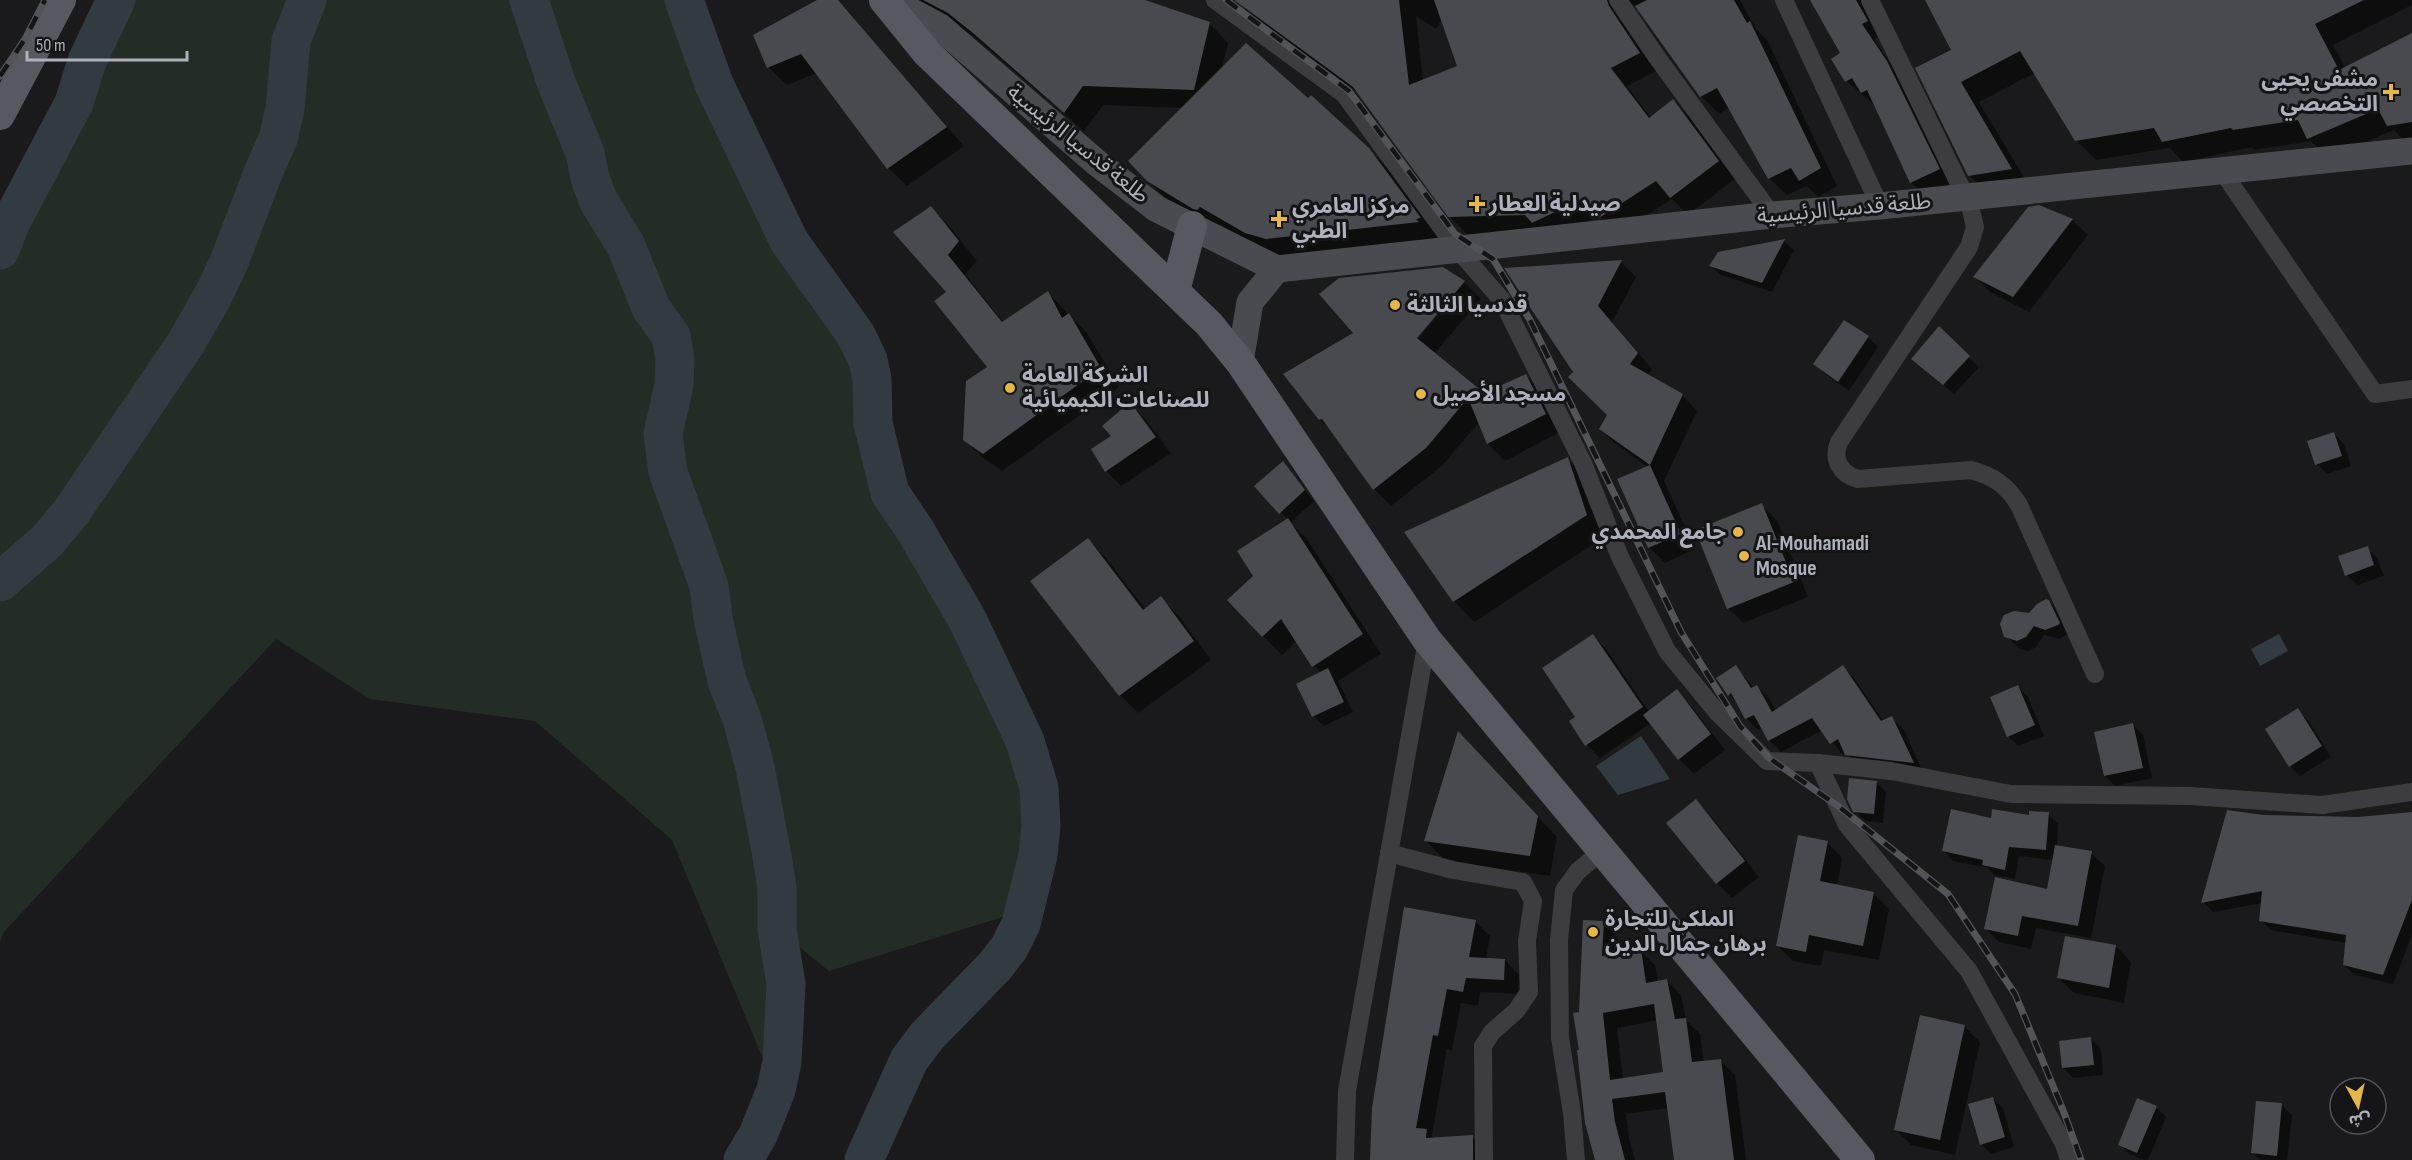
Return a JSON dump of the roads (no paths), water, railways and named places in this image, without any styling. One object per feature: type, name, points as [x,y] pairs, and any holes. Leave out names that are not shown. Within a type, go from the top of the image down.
[{"type":"main road","points":[[0,115],[61,0]]},
{"type":"main road","points":[[884,0],[927,53],[1209,324],[1240,362],[1427,640],[1860,1160]]},
{"type":"main road","name":"طلعة قدسيا الرئيسية","points":[[891,0],[940,27],[1097,163],[1157,208],[1277,269],[1772,215],[2412,151]]},
{"type":"main road","points":[[1175,291],[1192,226]]},
{"type":"main road","points":[[1240,362],[1250,302],[1277,269]]},
{"type":"street","points":[[1215,0],[1344,94],[1458,250],[1502,300],[1583,463],[1620,557],[1667,651],[1718,712],[1767,761],[1818,763],[1891,771],[2011,794],[2191,796],[2322,805],[2412,792]]},
{"type":"street","points":[[1618,0],[1772,215]]},
{"type":"street","points":[[1784,0],[1880,206]]},
{"type":"street","points":[[1870,0],[1970,206],[1975,227],[1969,247],[1839,442],[1836,455],[1838,462],[1845,473],[1858,479],[1971,470],[2000,481],[2019,505],[2095,674]]},
{"type":"street","points":[[2222,171],[2375,394],[2412,389]]},
{"type":"street","points":[[1345,1160],[1347,1091],[1427,640]]},
{"type":"street","points":[[1818,763],[1847,825],[1969,971],[2064,1144],[2069,1160]]},
{"type":"street","points":[[1576,1160],[1572,1113],[1560,1038],[1559,940],[1564,890],[1578,871],[1602,850]]},
{"type":"street","points":[[1389,854],[1453,870],[1523,882],[1533,902],[1527,941],[1529,992],[1516,1011],[1492,1032],[1483,1046],[1484,1160]]},
{"type":"waterway","points":[[0,250],[10,224],[74,103],[87,61],[116,0]]},
{"type":"waterway","points":[[0,582],[47,541],[72,511],[186,343],[214,294],[278,139],[285,109],[291,41],[307,0]]},
{"type":"waterway","points":[[529,0],[556,82],[585,153],[590,178],[598,200],[626,246],[651,308],[671,336],[675,359],[674,385],[663,434],[668,472],[709,586],[713,618],[727,681],[742,719],[755,767],[772,856],[777,888],[777,929],[786,984],[782,1062],[776,1090],[758,1135],[743,1160]]},
{"type":"waterway","points":[[684,0],[714,84],[789,241],[856,335],[868,360],[872,379],[873,423],[890,493],[915,530],[967,619],[1025,741],[1039,788],[1041,826],[1038,855],[1021,924],[1009,948],[995,966],[927,1036],[909,1060],[864,1160]]},
{"type":"railway","points":[[0,76],[25,39],[45,0]]},
{"type":"railway","points":[[1226,0],[1349,91],[1455,234],[1493,259],[1530,320],[1681,632],[1740,726],[1769,758],[1838,806],[1948,894],[2015,994],[2081,1160]]},
{"type":"place","name":"مشفى يحيى التخصصي","points":[[2391,92]]},
{"type":"place","name":"صيدلية العطار","points":[[1477,204]]},
{"type":"place","name":"مركز العامري الطبي","points":[[1279,219]]},
{"type":"place","name":"قدسيا الثالثة","points":[[1395,305]]},
{"type":"place","name":"الشركة العامة للصناعات الكيميائية","points":[[1010,388]]},
{"type":"place","name":"مسجد الأصيل","points":[[1421,394]]},
{"type":"place","name":"جامع المحمدي","points":[[1738,532]]},
{"type":"place","name":"Al-Mouhamadi Mosque","points":[[1744,556]]},
{"type":"place","name":"الملكي للتجارة برهان جمال الدين","points":[[1593,932]]}]
